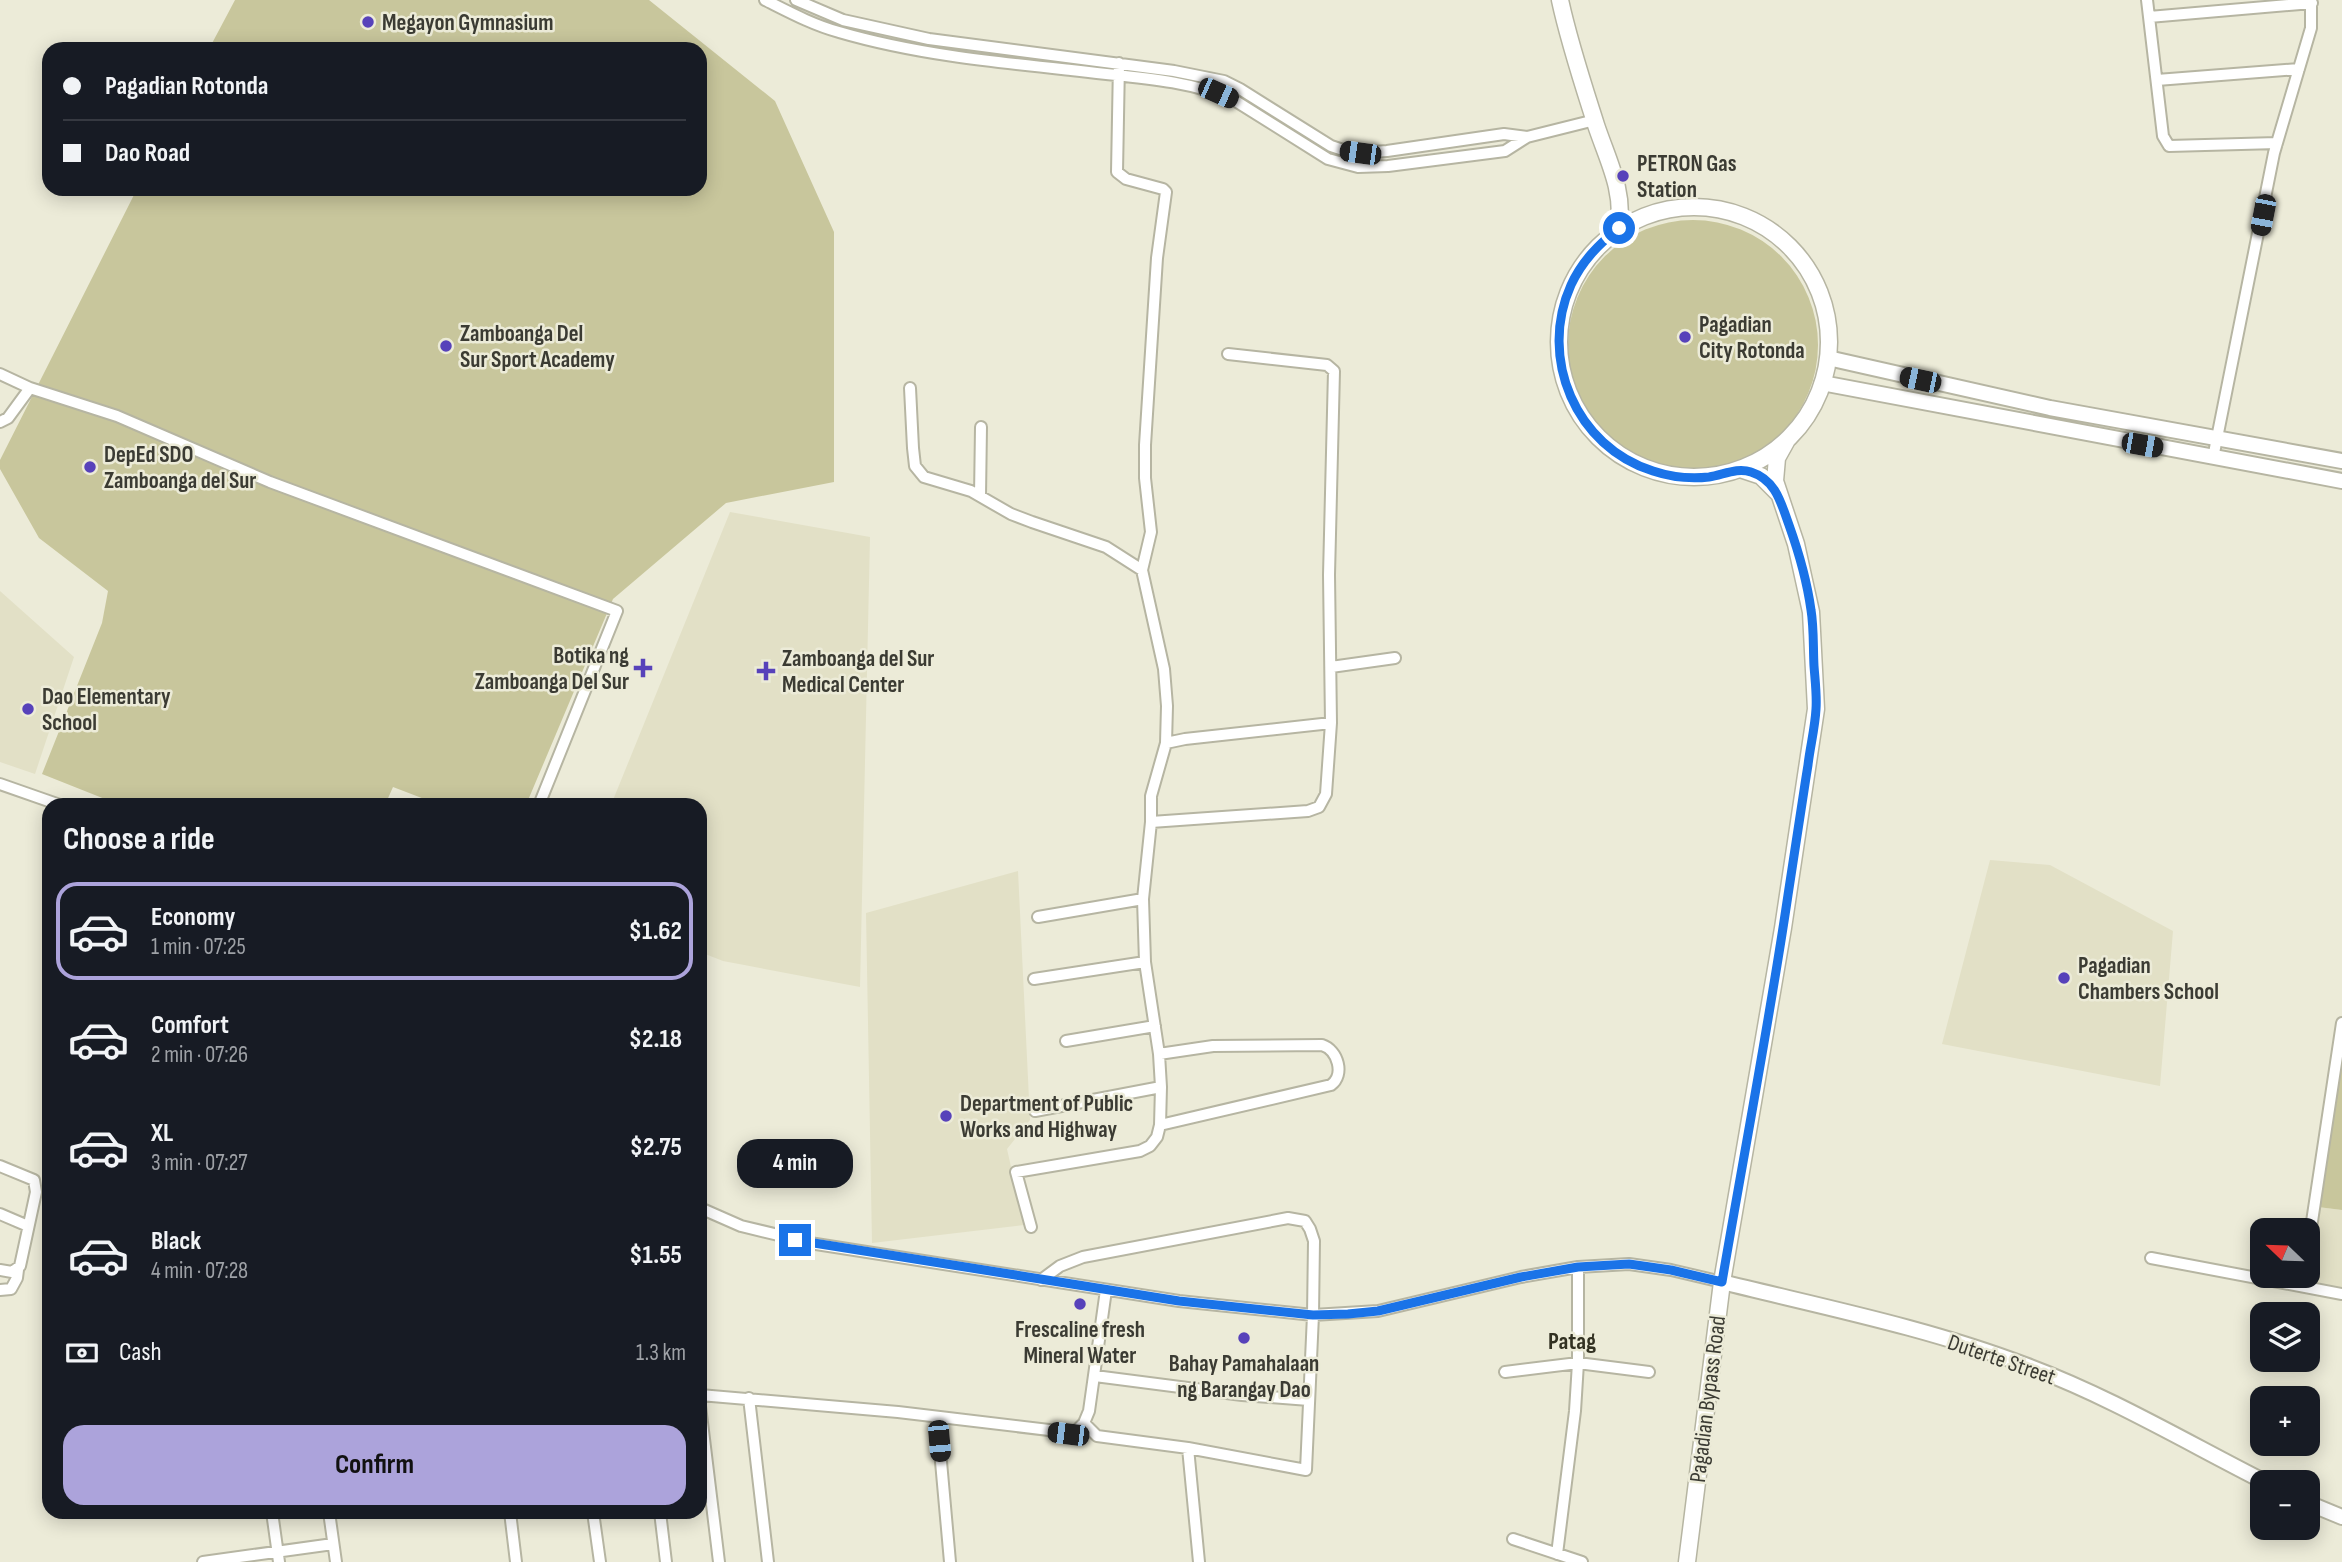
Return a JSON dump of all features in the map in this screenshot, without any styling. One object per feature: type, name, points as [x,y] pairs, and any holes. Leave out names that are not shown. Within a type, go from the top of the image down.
[{"type":"highway","points":[[1560,0],[1595,120],[1619,189],[1619,228]]},
{"type":"highway","points":[[1619,189],[1638,207],[1654,212]]},
{"type":"highway","points":[[1702,206],[1727,209],[1750,218],[1780,237],[1805,264],[1817,285],[1829,333],[1828,358],[1822,383],[1808,414],[1787,440],[1765,457],[1740,469],[1706,477],[1679,477],[1652,471],[1628,460],[1606,446],[1587,426],[1573,403],[1563,378],[1559,352],[1560,325],[1565,299],[1577,274],[1592,252],[1619,228],[1654,212],[1702,206]]},
{"type":"highway","name":"Pagadian Bypass Road","points":[[1687,1562],[1722,1282],[1783,928],[1816,709],[1811,611],[1796,544],[1778,493],[1775,470],[1777,458],[1787,440]]},
{"type":"highway","points":[[1740,469],[1761,477],[1778,493]]},
{"type":"main road","points":[[1822,383],[2336,480],[2338,460],[2050,408],[1828,358]]},
{"type":"main road","name":"Duterte Street","points":[[1722,1282],[1882,1321],[2025,1364],[2093,1393],[2250,1474]]},
{"type":"main road","points":[[2320,1508],[2342,1517]]},
{"type":"street","points":[[765,0],[837,32],[925,51],[1170,82],[1218,93],[1234,100],[1328,159],[1358,167],[1388,166],[1505,151],[1527,137],[1595,120]]},
{"type":"street","points":[[796,0],[843,20],[929,39],[1119,63],[1224,81],[1331,146],[1343,150],[1360,153],[1387,151],[1504,134],[1527,137]]},
{"type":"street","points":[[2147,0],[2163,136],[2169,146],[2277,143]]},
{"type":"street","points":[[2149,17],[2311,1],[2311,28],[2277,143],[2213,458]]},
{"type":"street","points":[[1031,1227],[1016,1172],[1140,1151],[1150,1146],[1157,1137],[1160,1125],[1159,1054],[1145,962],[1143,899],[1152,789],[1166,743],[1167,706],[1164,669],[1142,570],[1151,532],[1145,478],[1145,445],[1157,258],[1166,192],[1126,179],[1117,172],[1119,63]]},
{"type":"street","points":[[2157,80],[2299,69]]},
{"type":"street","points":[[1151,822],[1308,811],[1319,807],[1326,794],[1331,723],[1329,575],[1335,370],[1327,365],[1228,354]]},
{"type":"street","points":[[0,374],[30,388],[117,416],[270,482],[617,611],[543,798]]},
{"type":"street","points":[[0,422],[8,418],[30,388]]},
{"type":"street","points":[[910,388],[915,466],[924,477],[980,495],[1021,518],[1106,547],[1142,570]]},
{"type":"street","points":[[980,495],[981,427]]},
{"type":"street","points":[[1331,667],[1395,658]]},
{"type":"street","points":[[1166,743],[1331,723]]},
{"type":"street","points":[[0,784],[42,799]]},
{"type":"street","points":[[1038,917],[1143,899]]},
{"type":"street","points":[[1034,979],[1145,962]]},
{"type":"street","points":[[2313,1218],[2342,1023]]},
{"type":"street","points":[[1066,1041],[1155,1026]]},
{"type":"street","points":[[1159,1054],[1213,1046],[1322,1045],[1329,1047],[1336,1056],[1338,1076],[1331,1085],[1160,1125]]},
{"type":"street","points":[[1035,1111],[1161,1087]]},
{"type":"street","points":[[0,1166],[28,1177],[36,1185],[17,1278],[11,1289],[0,1290]]},
{"type":"street","points":[[707,1211],[741,1226],[775,1236],[1179,1301],[1313,1315],[1378,1311],[1521,1277],[1578,1267],[1629,1264],[1722,1282]]},
{"type":"street","points":[[0,1214],[28,1226]]},
{"type":"street","points":[[1041,1280],[1060,1266],[1083,1258],[1255,1224],[1298,1218],[1305,1221],[1310,1228],[1314,1241],[1306,1470],[1188,1448],[1097,1436],[1084,1423]]},
{"type":"street","points":[[2151,1258],[2250,1274]]},
{"type":"street","points":[[1557,1554],[1569,1466],[1578,1363],[1578,1267]]},
{"type":"street","points":[[0,1270],[18,1270]]},
{"type":"street","points":[[2320,1287],[2342,1294]]},
{"type":"street","points":[[707,1395],[937,1417],[1068,1434],[1080,1430],[1084,1423],[1095,1376],[1106,1290]]},
{"type":"street","points":[[1505,1371],[1578,1363],[1649,1372]]},
{"type":"street","points":[[1095,1376],[1242,1395],[1309,1400]]},
{"type":"street","points":[[749,1398],[768,1562]]},
{"type":"street","points":[[937,1417],[950,1562]]},
{"type":"street","points":[[1188,1448],[1199,1562]]},
{"type":"street","points":[[707,1463],[719,1562]]},
{"type":"street","points":[[273,1519],[278,1557]]},
{"type":"street","points":[[330,1519],[336,1562]]},
{"type":"street","points":[[511,1519],[516,1562]]},
{"type":"street","points":[[594,1519],[600,1562]]},
{"type":"street","points":[[661,1519],[666,1562]]},
{"type":"street","points":[[1513,1539],[1582,1562]]},
{"type":"street","points":[[203,1562],[278,1557],[333,1544]]},
{"type":"shaded area","name":"Zamboanga Del Sur Sport Academy","points":[[235,0],[649,0],[701,42],[213,42]]},
{"type":"shaded area","name":"Zamboanga Del Sur Sport Academy","points":[[707,46],[775,101],[834,232],[834,482],[726,503],[613,599],[529,798],[422,798],[393,787],[388,798],[102,798],[42,774],[102,623],[108,591],[39,538],[0,469],[0,460],[133,196],[707,196]]},
{"type":"shaded area","points":[[1693,220],[1729,225],[1752,235],[1772,248],[1790,266],[1813,309],[1818,345],[1813,381],[1803,404],[1790,424],[1772,442],[1729,465],[1693,470],[1657,465],[1634,455],[1614,442],[1596,424],[1573,381],[1568,345],[1573,309],[1583,286],[1596,266],[1614,248],[1657,225]]},
{"type":"shaded area","name":"Zamboanga del Sur Medical Center","points":[[730,512],[870,537],[860,987],[723,961],[707,955],[707,798],[614,798]]},
{"type":"shaded area","name":"Dao Elementary School","points":[[0,591],[74,657],[35,774],[0,762]]},
{"type":"shaded area","name":"Pagadian Chambers School","points":[[1990,860],[2050,865],[2173,931],[2160,1086],[1942,1044]]},
{"type":"shaded area","points":[[1018,871],[1030,1120],[1007,1149],[1024,1225],[872,1243],[866,913]]},
{"type":"shaded area","points":[[2342,1064],[2342,1210],[2318,1207]]},
{"type":"shaded area","points":[[2318,1207],[2342,1210],[2342,1289],[2320,1285],[2320,1218],[2317,1218]]},
{"type":"place","name":"Megayon Gymnasium","points":[[368,22]]},
{"type":"place","name":"PETRON Gas Station","points":[[1623,176]]},
{"type":"place","name":"Pagadian City Rotonda","points":[[1685,337]]},
{"type":"place","name":"Zamboanga Del Sur Sport Academy","points":[[446,346]]},
{"type":"place","name":"DepEd SDO Zamboanga del Sur","points":[[90,467]]},
{"type":"place","name":"Botika ng Zamboanga Del Sur","points":[[643,668]]},
{"type":"place","name":"Zamboanga del Sur Medical Center","points":[[766,671]]},
{"type":"place","name":"Dao Elementary School","points":[[28,709]]},
{"type":"place","name":"Pagadian Chambers School","points":[[2064,978]]},
{"type":"place","name":"Department of Public Works and Highway","points":[[946,1116]]},
{"type":"place","name":"Frescaline fresh Mineral Water","points":[[1080,1304]]},
{"type":"place","name":"Bahay Pamahalaan ng Barangay Dao","points":[[1244,1338]]},
{"type":"district","name":"Patag","points":[[1572,1341]]},
{"type":"route","points":[[795,1240],[1179,1301],[1313,1315],[1378,1311],[1560,1268],[1629,1264],[1722,1282],[1783,928],[1816,709],[1811,611],[1796,544],[1778,493],[1767,481],[1752,472],[1740,469],[1706,477],[1688,477],[1652,471],[1636,465],[1606,446],[1582,419],[1573,403],[1561,370],[1559,352],[1565,299],[1581,266],[1605,239],[1619,228]]}]
